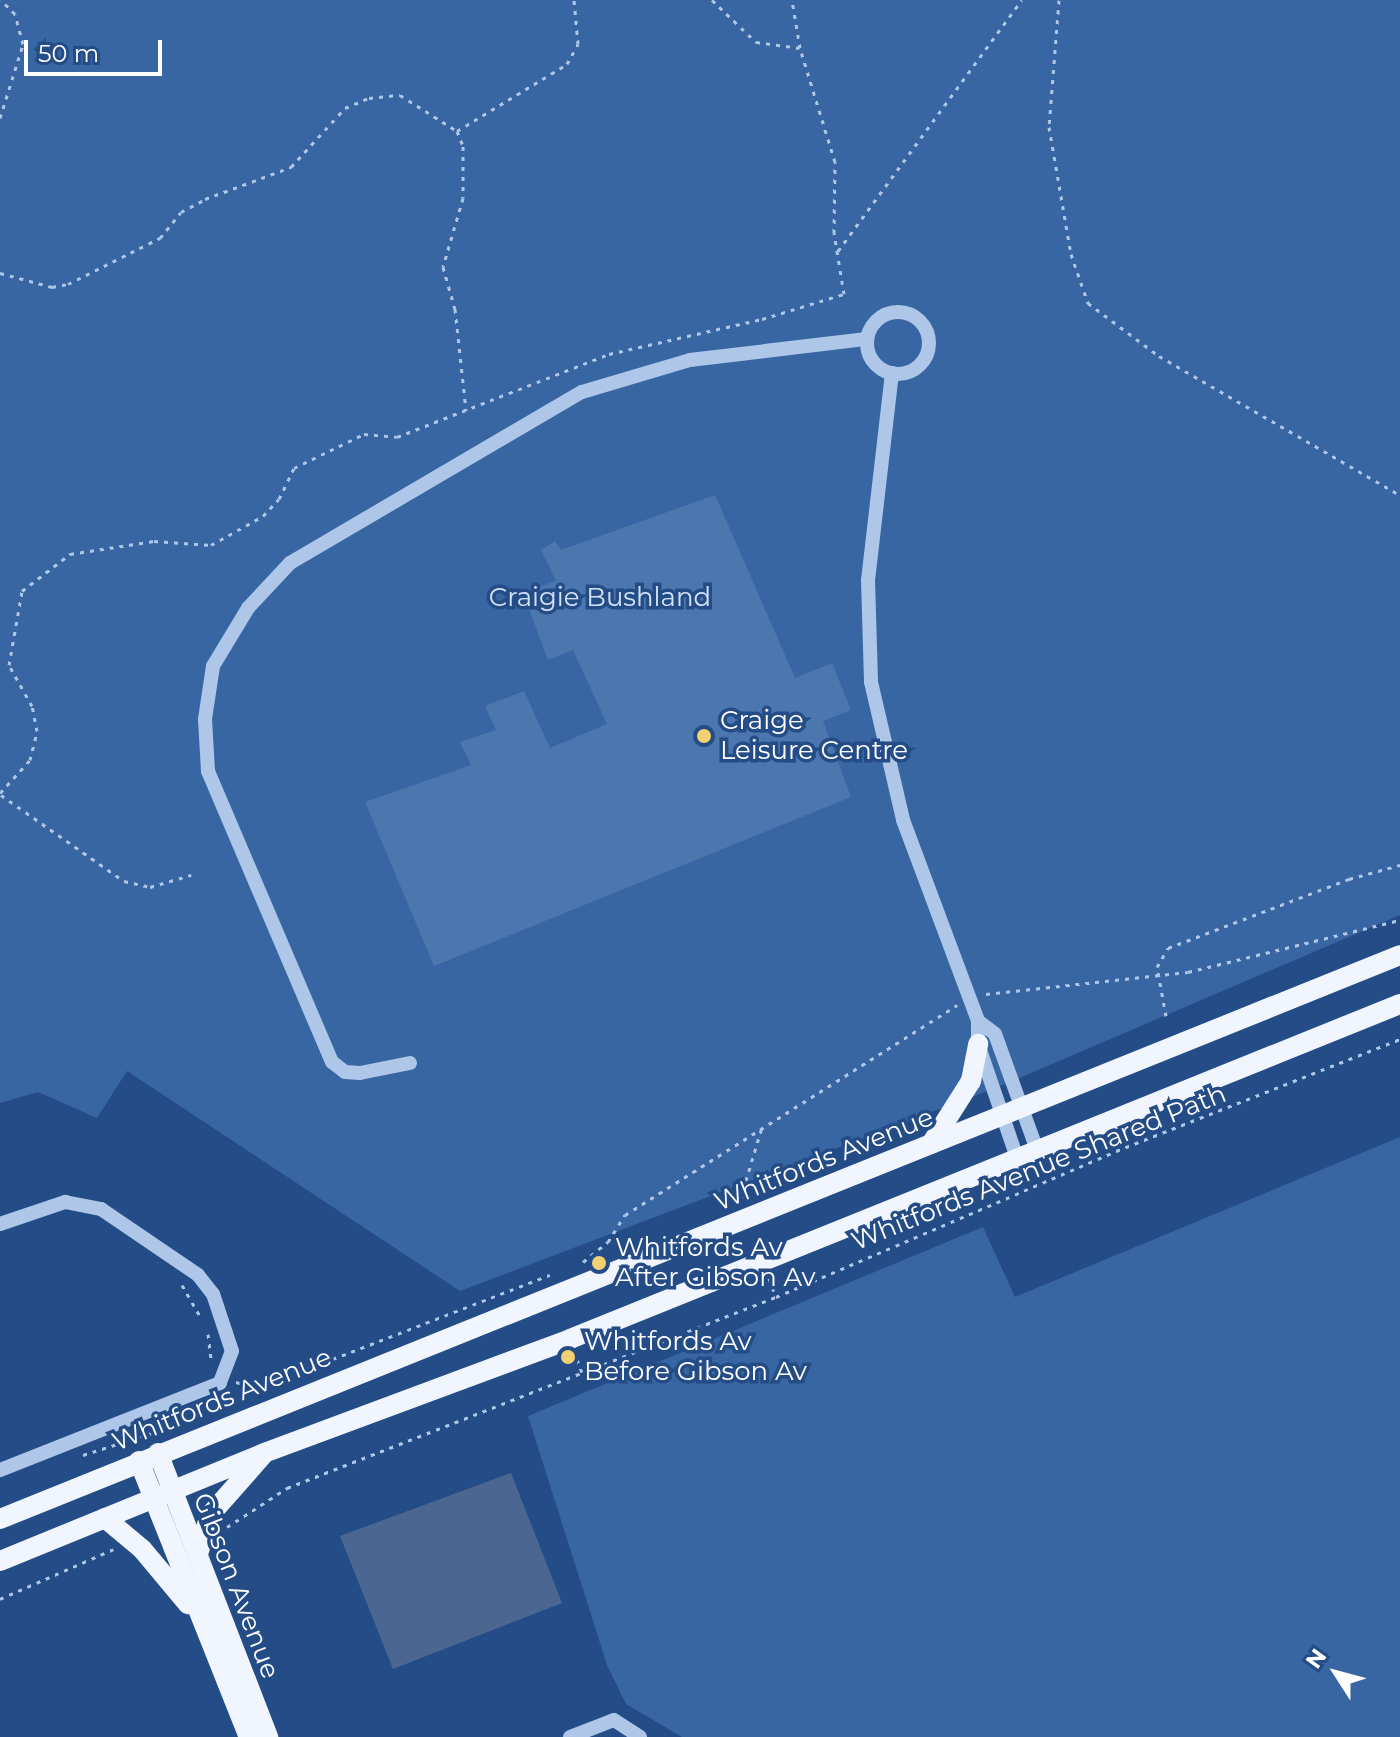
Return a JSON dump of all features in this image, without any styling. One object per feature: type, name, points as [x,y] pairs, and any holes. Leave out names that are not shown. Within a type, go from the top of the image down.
[{"type":"main road","name":"Whitfords Avenue","points":[[0,1519],[1400,955]]},
{"type":"main road","points":[[0,1561],[264,1453],[570,1339],[1400,1004]]},
{"type":"main road","points":[[931,1144],[971,1081],[978,1044]]},
{"type":"main road","points":[[199,1562],[197,1543],[210,1515],[264,1453]]},
{"type":"main road","name":"Gibson Avenue","points":[[148,1457],[163,1494],[199,1562],[268,1737]]},
{"type":"main road","name":"Gibson Avenue","points":[[163,1494],[198,1616],[249,1737]]},
{"type":"main road","points":[[105,1518],[142,1549],[198,1616]]},
{"type":"street","points":[[893,312],[918,320],[926,330],[925,357],[917,367],[892,373],[873,361],[867,339],[881,317],[893,312]]},
{"type":"street","points":[[410,1063],[360,1073],[345,1072],[332,1062],[208,771],[205,719],[213,666],[248,608],[290,563],[582,392],[690,360],[867,339]]},
{"type":"street","points":[[892,373],[868,580],[871,682],[903,820],[978,1021],[978,1044],[1013,1113],[1037,1150]]},
{"type":"street","points":[[978,1021],[995,1034],[1013,1113],[1017,1158]]},
{"type":"street","points":[[0,1224],[65,1202],[83,1203],[101,1209],[173,1254],[198,1275],[218,1306],[232,1351],[221,1381],[0,1470]]},
{"type":"street","points":[[570,1737],[614,1720],[640,1737]]},
{"type":"path","points":[[0,118],[23,44],[15,14],[1,0]]},
{"type":"path","points":[[457,131],[567,64],[578,44],[574,0]]},
{"type":"path","points":[[712,0],[756,42],[800,48]]},
{"type":"path","points":[[191,875],[150,887],[124,881],[0,794],[30,760],[37,731],[32,706],[9,665],[22,591],[70,554],[100,546],[154,541],[211,545],[263,516],[279,499],[294,468],[364,434],[397,437],[609,354],[762,319],[844,294],[837,255],[835,162],[800,48],[792,0]]},
{"type":"path","points":[[837,255],[843,238],[943,111],[1022,0]]},
{"type":"path","points":[[1059,0],[1049,127],[1071,254],[1088,303],[1159,356],[1400,495]]},
{"type":"path","points":[[0,273],[52,287],[68,284],[160,238],[193,206],[291,167],[345,108],[369,98],[400,95],[457,131],[465,164],[463,198],[443,267],[455,309],[467,410]]},
{"type":"path","points":[[1166,1016],[1159,975],[1168,948],[1349,879],[1400,865]]},
{"type":"path","points":[[572,1266],[608,1242],[625,1215],[946,1009],[1006,991],[1159,975],[1400,920]]},
{"type":"path","name":"Whitfords Avenue Shared Path","points":[[226,1528],[287,1488],[776,1297],[1116,1151],[1400,1039]]},
{"type":"path","points":[[740,1198],[762,1127]]},
{"type":"path","points":[[221,1381],[258,1388],[559,1271]]},
{"type":"path","points":[[181,1284],[207,1329],[211,1360],[206,1369]]},
{"type":"path","points":[[77,1440],[84,1457],[175,1423],[185,1424],[109,1455]]},
{"type":"path","points":[[0,1599],[104,1554]]},
{"type":"green space","name":"Craigie Bushland","points":[[0,0],[1400,0],[1400,915],[1003,1085],[460,1291],[127,1071],[97,1118],[38,1092],[0,1103]]},
{"type":"green space","points":[[1400,1137],[1400,1737],[682,1737],[626,1704],[607,1665],[528,1416],[983,1227],[1015,1297]]},
{"type":"shaded area","points":[[511,1473],[562,1603],[393,1669],[340,1536]]},
{"type":"building","name":"Craige Leisure Centre","points":[[715,495],[795,678],[832,663],[851,710],[823,721],[851,797],[434,966],[365,802],[471,765],[460,742],[496,730],[485,706],[524,691],[550,748],[607,724],[573,650],[548,660],[523,593],[556,581],[541,550],[555,541],[561,550]]},
{"type":"place","name":"Craige Leisure Centre","points":[[704,736]]},
{"type":"place","name":"Whitfords Av After Gibson Av","points":[[599,1263]]},
{"type":"place","name":"Whitfords Av Before Gibson Av","points":[[568,1357]]}]
